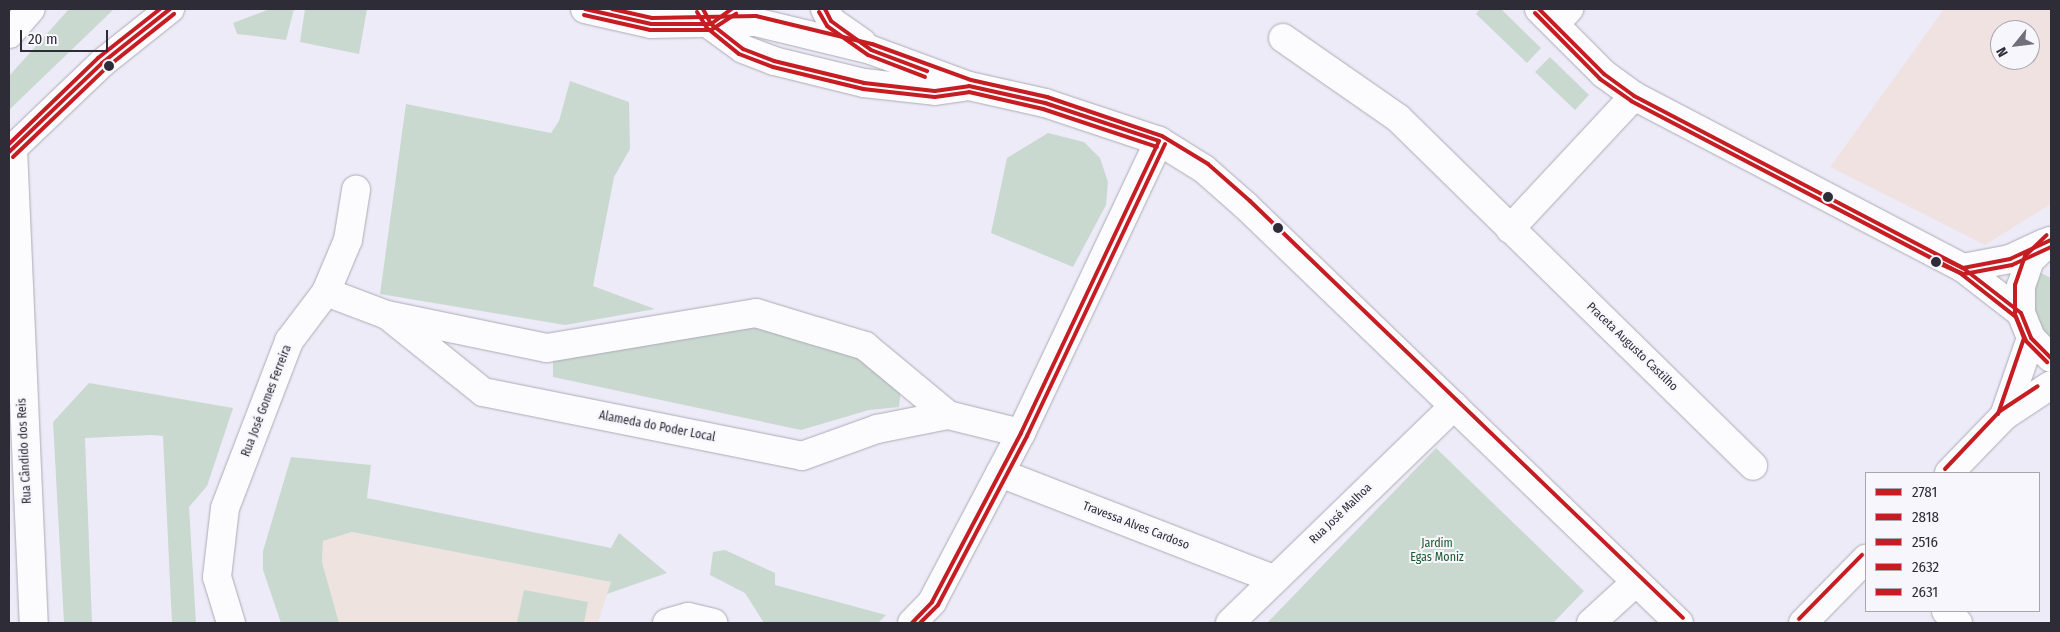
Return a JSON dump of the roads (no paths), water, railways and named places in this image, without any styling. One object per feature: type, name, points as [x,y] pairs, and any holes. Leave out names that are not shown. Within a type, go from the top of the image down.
[{"type":"main road","points":[[9,34],[31,9]]},
{"type":"main road","points":[[11,150],[102,63],[170,9]]},
{"type":"main road","points":[[585,9],[651,24],[715,14]]},
{"type":"main road","points":[[682,9],[755,22],[871,50],[969,86],[1045,103],[1160,141],[1204,169],[1246,206],[1679,623]]},
{"type":"main road","points":[[825,9],[831,21],[871,50]]},
{"type":"main road","points":[[715,14],[743,49],[774,60],[864,83],[935,92],[969,86]]},
{"type":"main road","points":[[1555,14],[1604,74],[1634,96],[1963,268],[2021,313]]},
{"type":"main road","name":"Praceta Augusto Castilho","points":[[1283,38],[1398,118],[1753,466]]},
{"type":"main road","points":[[1510,229],[1634,96]]},
{"type":"main road","points":[[912,623],[932,602],[1021,434],[1160,141]]},
{"type":"main road","name":"Rua Cândido dos Reis","points":[[11,150],[14,274],[34,623]]},
{"type":"main road","name":"Rua José Gomes Ferreira","points":[[231,623],[218,577],[225,508],[289,341],[326,292],[348,240],[356,190]]},
{"type":"main road","points":[[1963,268],[2010,259],[2050,240]]},
{"type":"main road","points":[[2050,240],[2030,260],[2020,286],[2021,313],[2031,338],[2051,358]]},
{"type":"main road","name":"Alameda do Poder Local","points":[[326,292],[387,315],[547,348],[756,313],[865,346],[948,415],[1021,434]]},
{"type":"main road","name":"Alameda do Poder Local","points":[[387,315],[483,392],[802,456],[877,429],[948,415]]},
{"type":"main road","points":[[2004,416],[2031,338]]},
{"type":"main road","points":[[1950,472],[2004,416],[2051,384]]},
{"type":"main road","name":"Rua José Malhoa","points":[[1230,623],[1273,579],[1454,406]]},
{"type":"main road","name":"Travessa Alves Cardoso","points":[[1000,473],[1273,579]]},
{"type":"main road","points":[[1803,623],[1865,560]]},
{"type":"main road","points":[[1590,623],[1636,582]]},
{"type":"main road","points":[[1947,612],[1958,623]]},
{"type":"main road","points":[[667,623],[688,618],[712,623]]},
{"type":"park label","name":"Jardim Egas Moniz","points":[[1437,551]]}]
